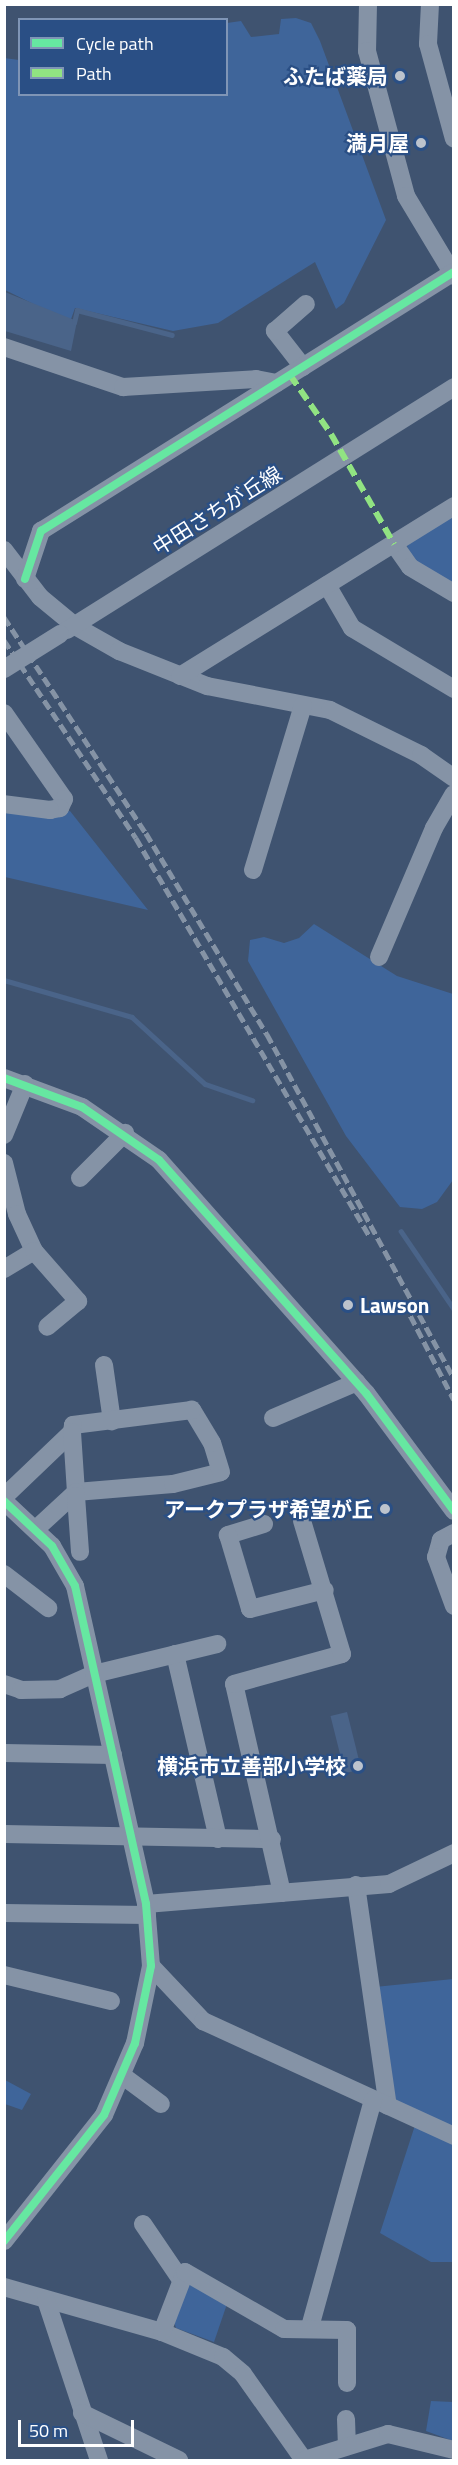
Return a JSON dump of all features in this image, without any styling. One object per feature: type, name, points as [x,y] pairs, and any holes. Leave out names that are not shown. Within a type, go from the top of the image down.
[{"type":"street","points":[[25,579],[41,531],[453,274],[406,196],[367,51],[368,4]]},
{"type":"street","points":[[430,4],[428,44],[453,139]]},
{"type":"street","points":[[303,366],[275,331],[306,304]]},
{"type":"street","points":[[4,347],[123,387],[256,379],[276,383]]},
{"type":"street","name":"中田さちが丘線","points":[[4,669],[453,387]]},
{"type":"street","points":[[180,676],[453,506]]},
{"type":"street","points":[[394,543],[410,567],[453,593]]},
{"type":"street","points":[[4,550],[68,630],[180,676],[274,702],[303,705],[360,722],[453,778]]},
{"type":"street","points":[[327,585],[352,628],[453,689]]},
{"type":"street","points":[[253,870],[303,705]]},
{"type":"street","points":[[4,713],[64,799],[60,808],[50,810],[4,804]]},
{"type":"street","points":[[379,957],[434,828],[453,794]]},
{"type":"street","points":[[4,1078],[82,1107],[125,1132],[159,1160],[357,1382],[448,1491],[453,1510]]},
{"type":"street","points":[[4,1135],[25,1084]]},
{"type":"street","points":[[81,1178],[125,1132]]},
{"type":"street","points":[[4,1163],[17,1214],[34,1251],[78,1301],[47,1328]]},
{"type":"street","points":[[4,1269],[34,1251]]},
{"type":"street","points":[[104,1365],[112,1421]]},
{"type":"street","points":[[273,1418],[357,1382]]},
{"type":"street","points":[[37,1528],[76,1492],[172,1484],[221,1472],[212,1443],[192,1410],[73,1425],[72,1432],[76,1492],[80,1552]]},
{"type":"street","points":[[8,2230],[79,2151],[123,2076],[144,2008],[151,1966],[146,1910],[131,1838],[94,1674],[65,1566],[37,1528],[4,1499],[72,1432]]},
{"type":"street","points":[[282,1893],[272,1839],[234,1684],[342,1654],[325,1590],[302,1521]]},
{"type":"street","points":[[264,1524],[228,1535],[250,1609],[325,1590]]},
{"type":"street","points":[[453,1533],[441,1540],[436,1557],[453,1606]]},
{"type":"street","points":[[4,1574],[48,1608]]},
{"type":"street","points":[[5,1684],[21,1690],[60,1689],[94,1674],[217,1644]]},
{"type":"street","points":[[175,1654],[218,1839]]},
{"type":"street","points":[[4,1753],[113,1755]]},
{"type":"street","points":[[4,1834],[272,1839]]},
{"type":"street","points":[[4,1913],[146,1910],[356,1885],[389,1884],[453,1853]]},
{"type":"street","points":[[310,2327],[380,2103],[356,1885]]},
{"type":"street","points":[[151,1966],[203,2021],[453,2136]]},
{"type":"street","points":[[4,1975],[144,2008]]},
{"type":"street","points":[[123,2076],[161,2104]]},
{"type":"street","points":[[143,2224],[181,2280]]},
{"type":"street","points":[[162,2332],[184,2272],[284,2329],[310,2327],[347,2330],[347,2383]]},
{"type":"street","points":[[4,2287],[162,2332],[236,2367],[304,2460],[388,2434],[453,2450]]},
{"type":"street","points":[[46,2300],[99,2460]]},
{"type":"street","points":[[82,2413],[179,2460]]},
{"type":"street","points":[[346,2419],[347,2445]]},
{"type":"shaded area","points":[[296,18],[311,23],[320,41],[386,220],[344,303],[336,309],[315,262],[218,323],[173,331],[75,308],[70,322],[5,290],[4,58],[18,60],[18,96],[228,96],[228,23],[241,21],[251,37],[279,34],[281,19]]},
{"type":"shaded area","points":[[5,292],[77,321],[71,351],[5,331]]},
{"type":"shaded area","points":[[453,511],[453,588],[413,563],[406,543]]},
{"type":"shaded area","points":[[4,811],[46,817],[70,811],[148,910],[5,877]]},
{"type":"shaded area","points":[[314,924],[397,976],[453,994],[453,1180],[437,1202],[422,1209],[400,1207],[346,1136],[248,961],[250,940],[264,937],[284,943],[299,938]]},
{"type":"shaded area","points":[[347,1712],[361,1769],[345,1773],[331,1716]]},
{"type":"shaded area","points":[[453,1979],[453,2262],[431,2262],[380,2233],[419,2113],[392,2103],[375,1987]]},
{"type":"shaded area","points":[[5,2080],[31,2094],[22,2110],[5,2104]]},
{"type":"shaded area","points":[[186,2283],[228,2301],[214,2342],[176,2328],[173,2318]]},
{"type":"shaded area","points":[[431,2401],[453,2402],[453,2441],[426,2431]]},
{"type":"waterway","points":[[74,323],[77,310],[172,335]]},
{"type":"waterway","points":[[4,980],[132,1017],[205,1084],[252,1100]]},
{"type":"waterway","points":[[401,1231],[454,1309]]},
{"type":"railway","points":[[4,617],[146,833],[267,1034],[454,1379]]},
{"type":"railway","points":[[4,640],[136,838],[370,1237]]},
{"type":"railway","points":[[404,1303],[454,1400]]},
{"type":"marked path","points":[[290,375],[331,434],[394,544]]},
{"type":"cycle path","points":[[25,579],[41,531],[454,272]]},
{"type":"cycle path","points":[[4,1078],[82,1107],[159,1160],[366,1393],[454,1511]]},
{"type":"cycle path","points":[[4,1501],[52,1546],[75,1586],[146,1904],[151,1966],[135,2043],[104,2115],[4,2241]]},
{"type":"place","name":"ふたば薬局","points":[[400,76]]},
{"type":"place","name":"満月屋","points":[[421,143]]},
{"type":"place","name":"Lawson","points":[[348,1305]]},
{"type":"place","name":"アークプラザ希望が丘","points":[[385,1509]]},
{"type":"place","name":"横浜市立善部小学校","points":[[358,1766]]}]
